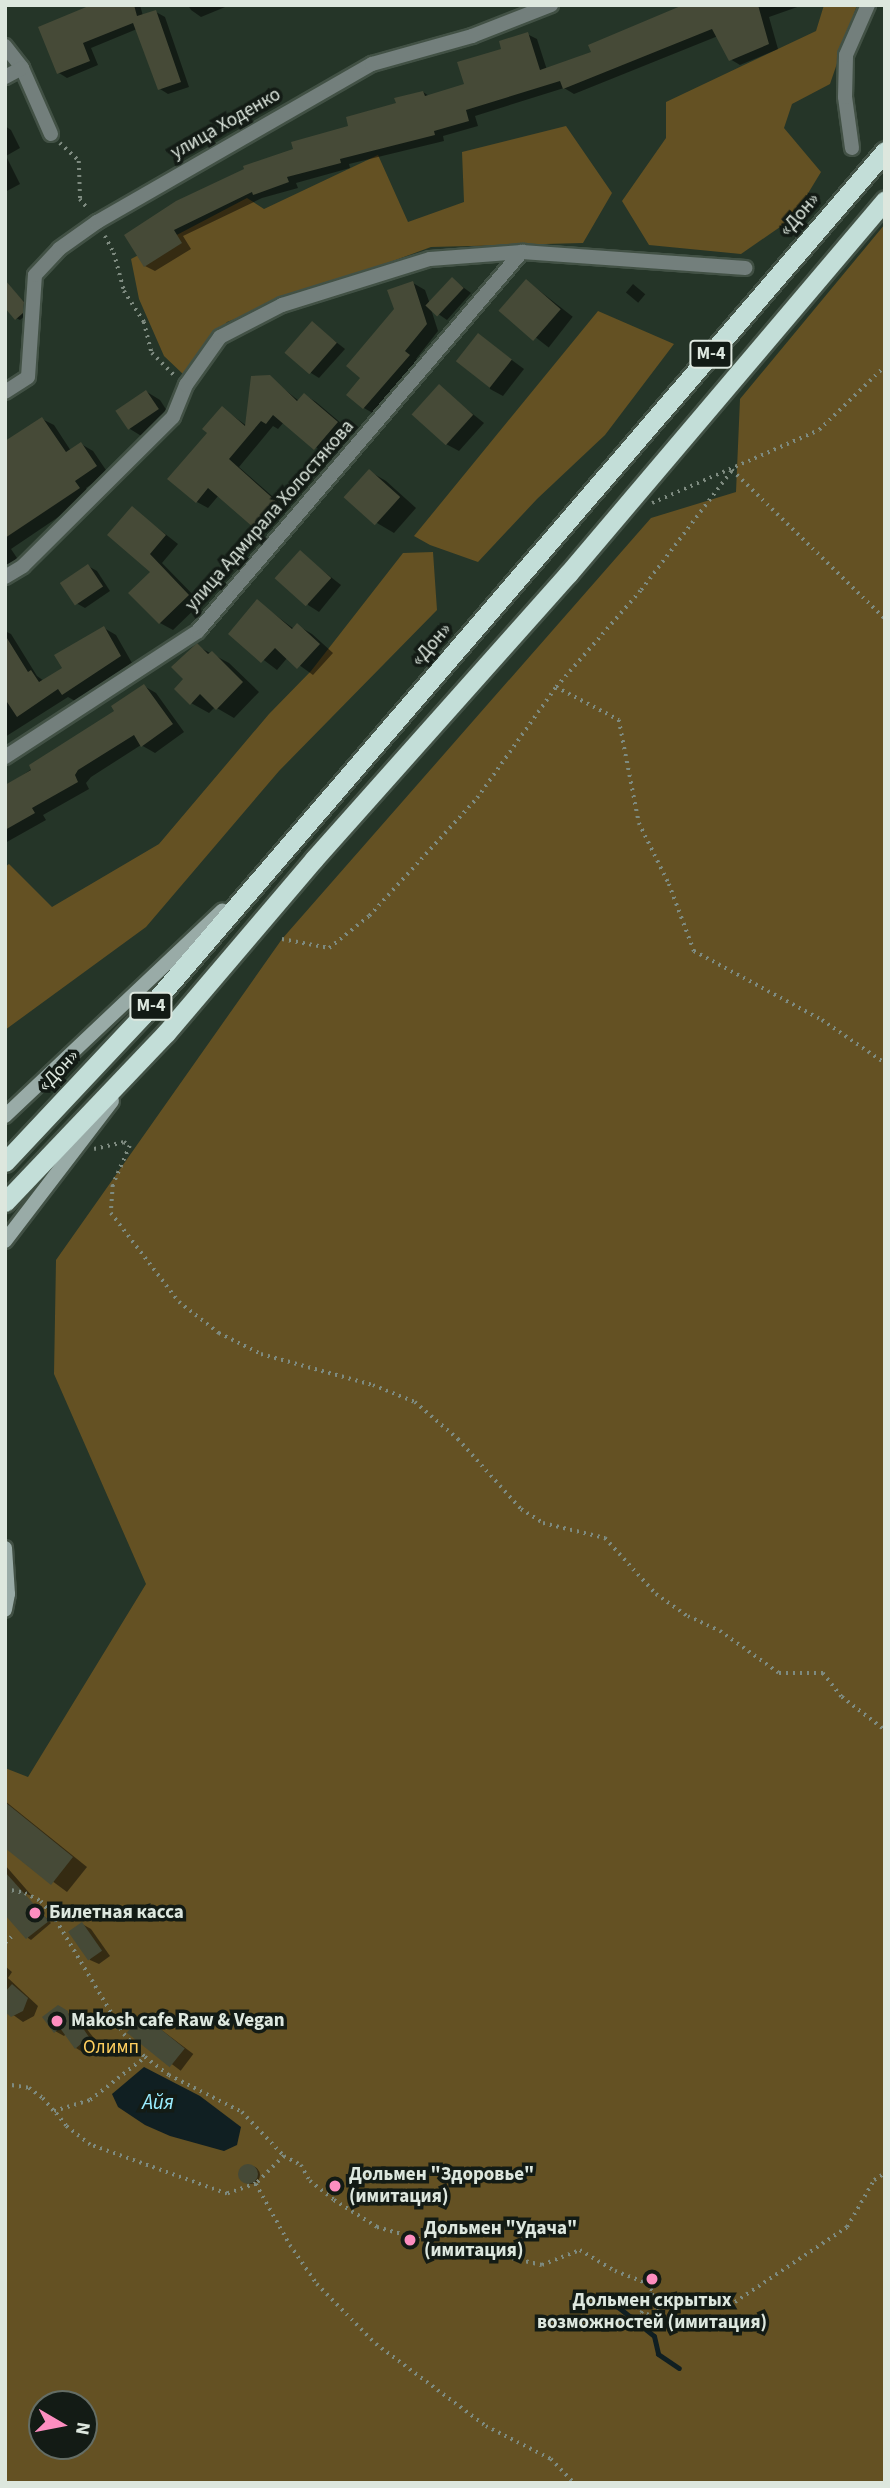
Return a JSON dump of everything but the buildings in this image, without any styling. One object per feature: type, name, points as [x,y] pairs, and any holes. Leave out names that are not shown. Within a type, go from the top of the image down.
[{"type":"highway","name":"«Дон»","points":[[5,1162],[144,1015],[885,151]]},
{"type":"highway","name":"М-4","points":[[5,1202],[166,1034],[314,859],[568,574],[885,200]]},
{"type":"main road","points":[[5,1116],[290,844]]},
{"type":"main road","points":[[5,1241],[166,1034]]},
{"type":"main road","points":[[5,1548],[8,1594],[5,1610]]},
{"type":"street","name":"улица Ходенко","points":[[5,392],[28,377],[35,275],[59,250],[97,222],[372,64],[472,36],[551,5]]},
{"type":"street","points":[[852,148],[845,97],[846,55],[868,5]]},
{"type":"street","points":[[5,46],[22,68],[51,134]]},
{"type":"street","points":[[5,77],[22,68]]},
{"type":"street","points":[[5,577],[23,566],[173,417],[186,385],[220,337],[282,305],[430,259],[522,252],[745,268]]},
{"type":"street","name":"улица Адмирала Холостякова","points":[[5,757],[198,631],[522,252]]},
{"type":"path","points":[[51,134],[79,161],[80,199],[97,222],[114,253],[124,291],[144,322],[152,353],[186,385]]},
{"type":"path","points":[[650,504],[819,430],[885,366]]},
{"type":"path","points":[[732,470],[885,619]]},
{"type":"path","points":[[282,939],[329,948],[369,916],[477,798],[556,687],[641,590],[732,470]]},
{"type":"path","points":[[556,687],[619,720],[639,823],[669,884],[694,951],[822,1020],[885,1063]]},
{"type":"path","points":[[71,1153],[124,1142],[130,1146],[113,1185],[111,1213],[178,1302],[219,1333],[261,1354],[373,1385],[415,1402],[458,1439],[521,1509],[543,1523],[605,1538],[656,1594],[688,1616],[720,1631],[779,1672],[823,1673],[842,1697],[885,1730]]},
{"type":"path","points":[[5,1889],[25,1893],[41,1902],[48,1910],[124,2034],[145,2057],[169,2076],[242,2112],[284,2156],[301,2165],[310,2181],[377,2227],[426,2241],[439,2250],[465,2247],[542,2265],[580,2250],[615,2272],[647,2283],[659,2301],[655,2316],[641,2313],[654,2294]]},
{"type":"path","points":[[5,1943],[14,1934]]},
{"type":"path","points":[[54,2111],[90,2100],[145,2057]]},
{"type":"path","points":[[5,2084],[29,2088],[43,2098],[66,2126],[90,2145],[227,2194],[257,2184],[284,2156]]},
{"type":"path","points":[[654,2294],[729,2306],[847,2227],[874,2180],[885,2173]]},
{"type":"path","points":[[257,2184],[290,2245],[317,2284],[376,2344],[486,2426],[551,2459],[574,2483]]},
{"type":"green space","points":[[824,5],[857,5],[830,84],[792,104],[784,128],[821,172],[793,218],[741,254],[649,245],[622,201],[666,138],[666,102],[816,31]]},
{"type":"green space","points":[[566,126],[612,193],[583,243],[431,247],[227,322],[185,376],[164,356],[139,299],[131,259],[247,198],[264,209],[378,155],[408,222],[464,202],[462,152]]},
{"type":"green space","name":"Олимп","points":[[885,224],[885,2483],[5,2483],[5,1768],[28,1777],[146,1584],[54,1374],[56,1260],[282,939],[651,518],[736,492],[740,399]]},
{"type":"green space","points":[[598,311],[674,344],[605,435],[537,499],[478,562],[430,545],[414,536]]},
{"type":"green space","points":[[433,552],[437,610],[279,771],[146,927],[5,1030],[5,867],[9,864],[52,907],[159,844],[269,714],[311,671],[403,553]]},
{"type":"water","name":"Айя","points":[[144,2067],[200,2096],[241,2127],[237,2145],[224,2151],[170,2136],[145,2125],[118,2107],[112,2094]]},
{"type":"waterway","points":[[614,2296],[618,2307],[654,2336],[658,2354],[679,2368]]},
{"type":"place","name":"Билетная касса","points":[[35,1913]]},
{"type":"place","name":"Makosh cafe Raw & Vegan","points":[[57,2021]]},
{"type":"place","name":"Дольмен \"Здоровье\" (имитация)","points":[[335,2186]]},
{"type":"place","name":"Дольмен \"Удача\" (имитация)","points":[[410,2240]]},
{"type":"place","name":"Дольмен скрытых возможностей (имитация)","points":[[652,2279]]}]
